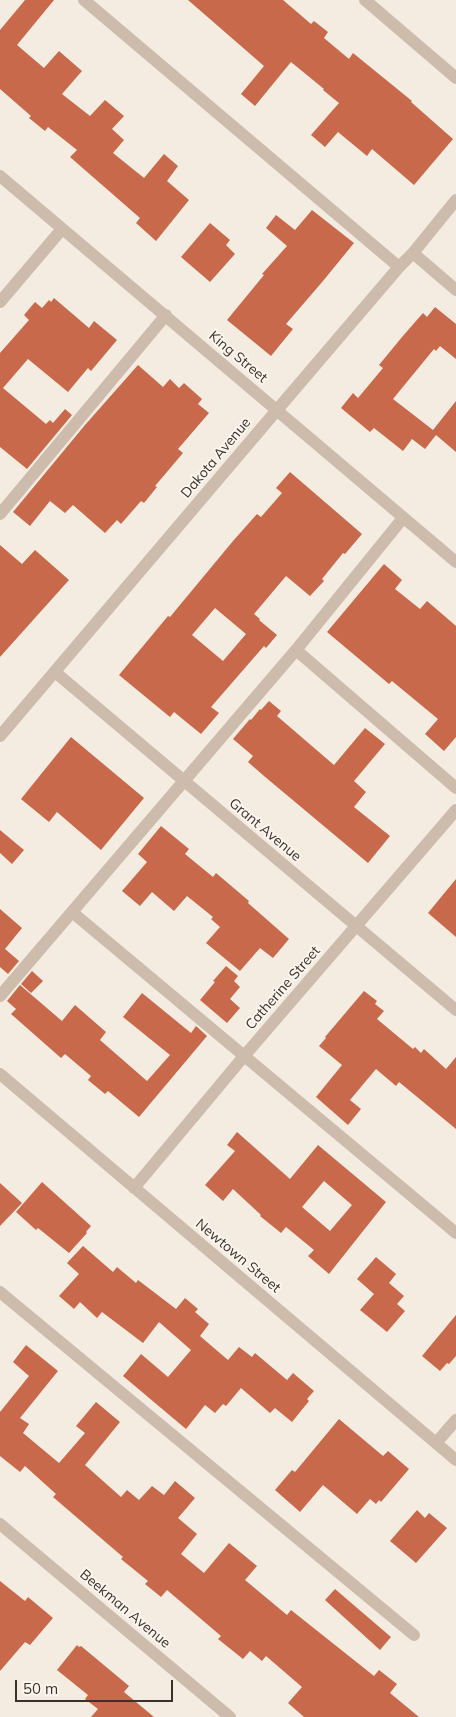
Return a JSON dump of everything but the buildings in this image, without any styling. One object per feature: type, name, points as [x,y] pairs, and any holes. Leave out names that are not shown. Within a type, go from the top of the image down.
[{"type":"street","points":[[84,0],[399,267]]},
{"type":"street","points":[[365,0],[456,78]]},
{"type":"street","name":"King Street","points":[[0,176],[456,562]]},
{"type":"street","name":"Dakota Avenue","points":[[0,736],[399,267],[413,254],[456,200]]},
{"type":"street","points":[[0,302],[62,229]]},
{"type":"street","points":[[413,254],[456,290]]},
{"type":"street","points":[[0,514],[166,315]]},
{"type":"street","points":[[0,996],[296,650],[403,518]]},
{"type":"street","points":[[296,650],[456,788]]},
{"type":"street","name":"Grant Avenue","points":[[55,672],[456,1010]]},
{"type":"street","name":"Catherine Street","points":[[134,1188],[245,1055],[456,810]]},
{"type":"street","points":[[72,912],[456,1232]]},
{"type":"street","name":"Newtown Street","points":[[0,1074],[456,1460]]},
{"type":"street","points":[[0,1292],[414,1635]]},
{"type":"street","points":[[436,1443],[456,1420]]},
{"type":"street","name":"Beekman Avenue","points":[[0,1524],[230,1717]]}]
